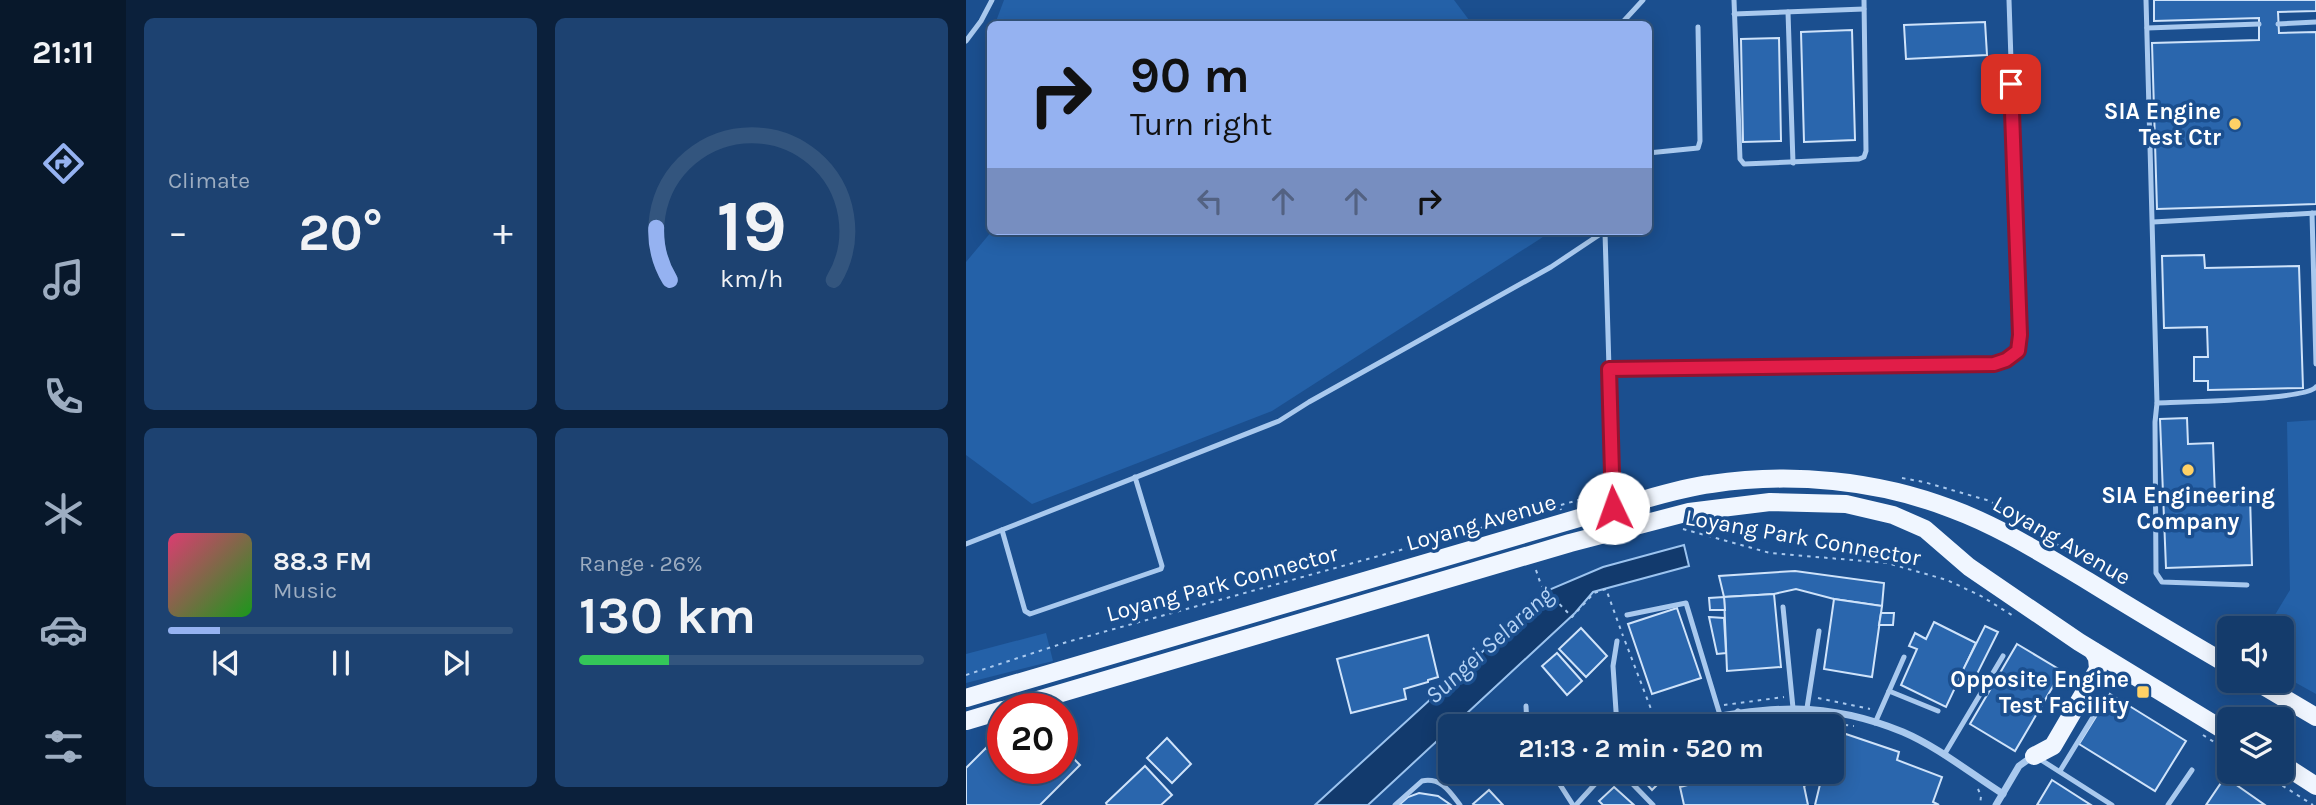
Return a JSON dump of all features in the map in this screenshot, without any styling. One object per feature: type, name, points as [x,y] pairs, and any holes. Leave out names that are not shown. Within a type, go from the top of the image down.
[{"type":"main road","name":"Loyang Avenue","points":[[966,698],[1613,508],[1710,484],[1754,480],[1824,480],[1893,490],[1952,509],[2017,539],[2217,658]]},
{"type":"main road","name":"Loyang Avenue","points":[[1059,693],[1570,543],[1689,512],[1770,502],[1846,504],[1893,515],[1925,528],[1969,567],[2093,651],[2217,726]]},
{"type":"main road","points":[[2034,756],[2053,746],[2098,668],[2093,651]]},
{"type":"main road","points":[[2275,693],[2316,717]]},
{"type":"main road","name":"Loyang Avenue","points":[[966,721],[987,715]]},
{"type":"main road","points":[[2294,772],[2316,786]]},
{"type":"street","points":[[1726,714],[1807,708],[1830,710],[1875,723],[1904,733],[1944,755],[2003,794]]},
{"type":"street","points":[[1996,805],[2018,766],[2034,756]]},
{"type":"lane","points":[[966,41],[992,0]]},
{"type":"lane","points":[[1624,21],[1643,0]]},
{"type":"lane","points":[[1734,0],[1740,162],[1744,164],[1859,159],[1866,154],[1864,0]]},
{"type":"lane","points":[[1609,369],[1994,364],[2006,360],[2018,351],[2020,335],[2009,0]]},
{"type":"lane","points":[[2146,0],[2157,403],[2156,573],[2162,582],[2246,585]]},
{"type":"lane","points":[[1734,14],[1864,9]]},
{"type":"lane","points":[[1788,12],[1793,163]]},
{"type":"lane","points":[[2278,24],[2316,22]]},
{"type":"lane","points":[[2147,28],[2259,24]]},
{"type":"lane","points":[[1652,153],[1698,148],[1698,27]]},
{"type":"lane","points":[[2153,222],[2314,213],[2316,364]]},
{"type":"lane","points":[[966,544],[1279,421],[1551,267],[1599,235]]},
{"type":"lane","points":[[1605,235],[1613,508]]},
{"type":"lane","points":[[2157,403],[2279,396],[2311,392],[2316,387]]},
{"type":"lane","points":[[1002,530],[1025,611],[1030,614],[1161,569],[1135,477]]},
{"type":"lane","points":[[1627,615],[1686,603],[1720,714]]},
{"type":"lane","points":[[1783,607],[1793,708]]},
{"type":"lane","points":[[1807,708],[1819,631]]},
{"type":"lane","points":[[1616,714],[1613,666],[1617,641]]},
{"type":"lane","points":[[1944,755],[2003,656]]},
{"type":"lane","points":[[1875,723],[1904,657]]},
{"type":"lane","points":[[1889,691],[1938,711]]},
{"type":"lane","points":[[1526,706],[1526,714]]},
{"type":"lane","points":[[2060,771],[2093,717]]},
{"type":"lane","points":[[2034,756],[2112,805]]},
{"type":"lane","points":[[2168,805],[2192,770]]},
{"type":"lane","points":[[1395,805],[1427,779],[1443,784],[1460,805]]},
{"type":"lane","points":[[1560,784],[1575,805],[1595,784]]},
{"type":"lane","points":[[1633,784],[1653,805]]},
{"type":"path","name":"Loyang Park Connector","points":[[966,675],[1067,642],[1560,506],[1566,523]]},
{"type":"path","name":"Loyang Park Connector","points":[[1682,529],[1770,553],[1827,556],[1899,566],[1947,580],[1981,596],[2024,622]]},
{"type":"path","points":[[1545,589],[1572,617],[1594,593],[1606,589],[1653,714]]},
{"type":"path","points":[[1844,725],[1858,727]]},
{"type":"path","points":[[2197,731],[2217,744]]},
{"type":"path","points":[[1976,783],[1981,796],[1980,805]]},
{"type":"path","points":[[2280,784],[2314,805]]},
{"type":"shaded area","points":[[1004,0],[1454,0],[1470,21],[996,21]]},
{"type":"shaded area","points":[[989,235],[1546,235],[1272,411],[1032,504],[966,455],[966,262]]},
{"type":"shaded area","points":[[2316,420],[2316,694],[2294,682],[2294,616],[2274,616],[2290,590],[2287,422]]},
{"type":"shaded area","points":[[1684,545],[1689,566],[1593,592],[1575,613],[1466,714],[1438,714],[1438,740],[1368,805],[1315,805],[1551,589],[1603,567]]},
{"type":"shaded area","points":[[1046,633],[1053,661],[966,683],[966,654]]},
{"type":"building","name":"SIA Engine Test Ctr","points":[[2154,0],[2316,0],[2316,11],[2278,12],[2279,33],[2316,32],[2316,204],[2157,209],[2152,43],[2259,40],[2259,18],[2154,21]]},
{"type":"building","points":[[1985,22],[1987,55],[1906,59],[1904,25]]},
{"type":"building","points":[[1852,30],[1855,140],[1804,142],[1801,32]]},
{"type":"building","points":[[1779,38],[1781,141],[1743,142],[1741,39]]},
{"type":"building","points":[[2204,255],[2205,268],[2299,266],[2303,388],[2208,390],[2208,381],[2194,381],[2194,357],[2208,357],[2207,327],[2164,328],[2162,256]]},
{"type":"building","name":"SIA Engineering Company","points":[[2187,418],[2188,444],[2213,443],[2215,497],[2250,496],[2252,565],[2166,568],[2160,419]]},
{"type":"building","points":[[1795,571],[1884,583],[1882,606],[1834,599],[1796,589],[1774,594],[1724,597],[1719,576]]},
{"type":"building","points":[[1774,594],[1781,667],[1727,671],[1724,597]]},
{"type":"building","points":[[1724,597],[1725,610],[1710,610],[1709,598]]},
{"type":"building","points":[[1834,599],[1882,606],[1872,677],[1824,669]]},
{"type":"building","points":[[1677,608],[1701,678],[1652,694],[1628,624]]},
{"type":"building","points":[[1881,613],[1894,613],[1893,625],[1879,625]]},
{"type":"building","points":[[1709,617],[1724,618],[1726,653],[1717,654]]},
{"type":"building","points":[[1934,622],[1976,643],[1946,707],[1901,685],[1917,649],[1909,646],[1915,633],[1926,639]]},
{"type":"building","points":[[1985,626],[1998,632],[1975,678],[1962,672]]},
{"type":"building","points":[[1581,628],[1607,656],[1586,677],[1559,649]]},
{"type":"building","points":[[1428,635],[1438,677],[1404,689],[1406,699],[1351,713],[1337,659]]},
{"type":"building","points":[[2017,644],[2062,671],[2015,751],[1970,724]]},
{"type":"building","points":[[1557,653],[1582,681],[1567,695],[1542,666]]},
{"type":"building","points":[[2110,694],[2186,741],[2155,791],[2079,744]]},
{"type":"building","points":[[1844,733],[1899,752],[1897,760],[1942,777],[1933,802],[1939,805],[1815,805],[1820,784],[1844,784]]},
{"type":"building","points":[[1167,738],[1191,764],[1172,783],[1147,758]]},
{"type":"building","points":[[986,748],[987,784],[1061,784],[1040,805],[966,805],[966,768]]},
{"type":"building","points":[[1145,766],[1172,795],[1161,805],[1107,805],[1106,803]]},
{"type":"building","points":[[2052,780],[2091,805],[2037,805]]},
{"type":"building","points":[[1647,784],[1658,784],[1652,790]]},
{"type":"building","points":[[1691,784],[1808,784],[1804,786],[1808,805],[1684,805],[1680,787]]},
{"type":"building","points":[[2220,784],[2235,784],[2265,805],[2206,805]]},
{"type":"building","points":[[1614,787],[1634,805],[1603,805],[1599,801]]},
{"type":"building","points":[[1489,790],[1503,805],[1473,804]]},
{"type":"building","points":[[1419,793],[1438,796],[1451,805],[1399,805],[1408,797]]},
{"type":"place","name":"SIA Engine Test Ctr","points":[[2235,124]]},
{"type":"place","name":"SIA Engineering Company","points":[[2188,470]]},
{"type":"place","name":"Opposite Engine Test Facility","points":[[2143,692]]},
{"type":"route","points":[[1613,508],[1609,369],[1994,364],[2006,360],[2018,351],[2020,335],[2011,84]]},
{"type":"water label","name":"Sungei Selarang","points":[[1489,645]]}]
